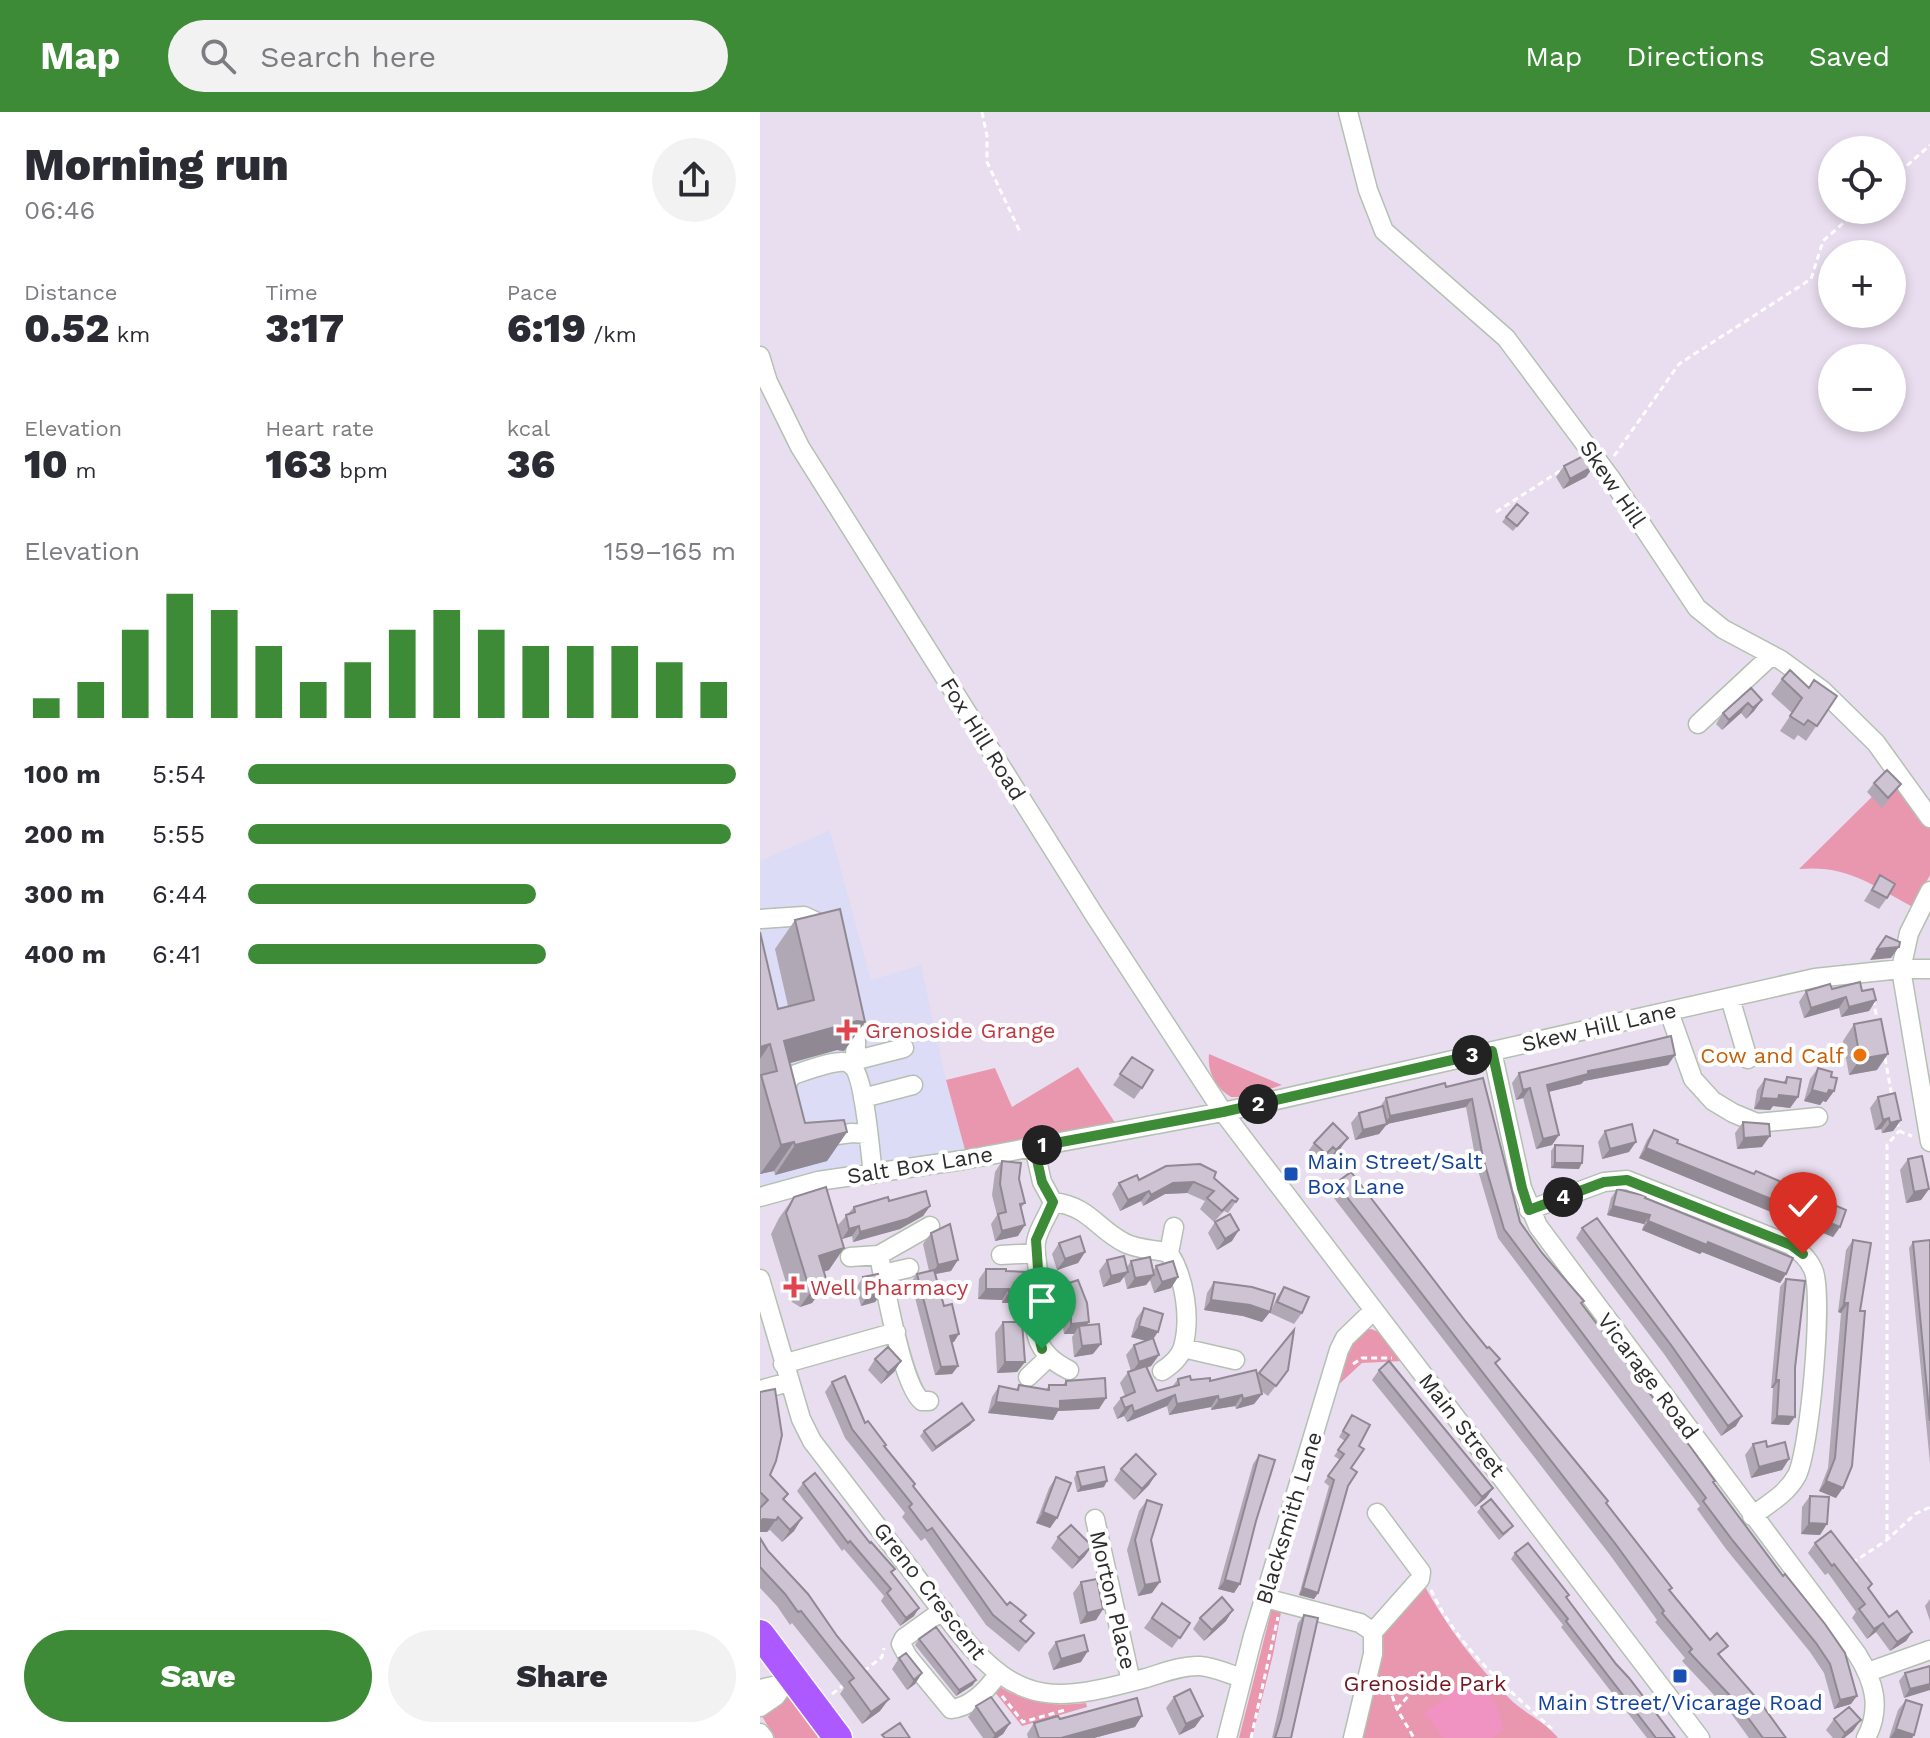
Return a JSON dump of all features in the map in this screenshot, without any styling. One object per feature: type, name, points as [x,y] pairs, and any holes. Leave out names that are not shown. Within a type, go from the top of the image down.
[{"type":"highway","points":[[760,1634],[790,1682],[816,1706],[838,1738]]},
{"type":"street","name":"Skew Hill","points":[[1348,112],[1368,190],[1384,231],[1506,338],[1597,460],[1697,608],[1723,629],[1772,655],[1822,690],[1876,743],[1930,818]]},
{"type":"street","name":"Fox Hill Road","points":[[760,356],[768,382],[800,447],[1086,903],[1223,1112]]},
{"type":"street","points":[[1698,724],[1772,655]]},
{"type":"street","points":[[1925,1140],[1901,969],[1909,933],[1930,891]]},
{"type":"street","points":[[760,919],[804,916],[817,920],[827,925],[836,943]]},
{"type":"street","name":"Skew Hill Lane","points":[[1223,1112],[1815,978],[1868,971],[1930,969]]},
{"type":"street","points":[[848,998],[857,1045],[852,1063],[863,1098],[873,1174]]},
{"type":"street","points":[[1730,998],[1748,1059]]},
{"type":"street","points":[[1669,1012],[1693,1079],[1713,1101],[1757,1123],[1818,1117]]},
{"type":"street","points":[[789,1112],[785,1089],[793,1075],[904,1048]]},
{"type":"street","name":"Vicarage Road","points":[[1492,1051],[1529,1210],[1569,1269],[1868,1672],[1875,1698],[1875,1713],[1866,1738]]},
{"type":"street","points":[[863,1098],[913,1085]]},
{"type":"street","name":"Salt Box Lane","points":[[760,1197],[796,1186],[1223,1112]]},
{"type":"street","name":"Main Street","points":[[1223,1112],[1700,1738]]},
{"type":"street","points":[[804,1140],[839,1134],[867,1134]]},
{"type":"street","points":[[1034,1147],[1042,1182],[1053,1202]]},
{"type":"street","points":[[1529,1210],[1604,1182],[1627,1180],[1791,1245],[1803,1254],[1815,1275],[1817,1302],[1804,1456],[1792,1484],[1752,1516]]},
{"type":"street","points":[[1053,1202],[1036,1240],[1035,1320],[1037,1336],[1048,1358],[1069,1370]]},
{"type":"street","points":[[1053,1202],[1075,1206],[1126,1244],[1169,1253]]},
{"type":"street","points":[[850,1257],[879,1255],[930,1226]]},
{"type":"street","points":[[1162,1371],[1177,1359],[1183,1348],[1183,1292],[1169,1253],[1174,1227]]},
{"type":"street","points":[[1001,1255],[1036,1253]]},
{"type":"street","points":[[879,1255],[912,1391],[922,1401],[929,1401]]},
{"type":"street","points":[[883,1274],[909,1268]]},
{"type":"street","name":"Greno Crescent","points":[[760,1279],[782,1331],[783,1364],[801,1419],[812,1441],[978,1657],[998,1674],[1028,1689],[1063,1695],[1082,1694],[1201,1666],[1242,1678]]},
{"type":"street","name":"Blacksmith Lane","points":[[1227,1738],[1242,1678],[1272,1600],[1339,1350],[1345,1338],[1374,1310]]},
{"type":"street","points":[[783,1364],[896,1332]]},
{"type":"street","points":[[1183,1348],[1235,1360]]},
{"type":"street","points":[[1028,1377],[1048,1358]]},
{"type":"street","points":[[760,1390],[789,1382]]},
{"type":"street","points":[[1353,1738],[1373,1654],[1373,1632],[1420,1579],[1421,1572],[1377,1513]]},
{"type":"street","name":"Morton Place","points":[[1095,1519],[1131,1682]]},
{"type":"street","points":[[1272,1600],[1360,1623],[1373,1632]]},
{"type":"street","points":[[943,1610],[904,1638],[901,1644],[951,1709],[963,1707],[981,1694],[998,1674]]},
{"type":"street","points":[[1868,1672],[1930,1650]]},
{"type":"street","points":[[760,1689],[790,1682]]},
{"type":"street","points":[[760,1707],[790,1682]]},
{"type":"street","points":[[760,1733],[764,1738]]},
{"type":"path","points":[[982,112],[987,136],[987,162],[1021,234]]},
{"type":"path","points":[[1906,166],[1930,145]]},
{"type":"path","points":[[1496,512],[1522,493],[1597,460],[1608,464],[1679,364],[1811,279],[1823,241],[1842,224]]},
{"type":"path","points":[[1868,971],[1879,1029]]},
{"type":"path","points":[[1885,1058],[1893,1102]]},
{"type":"path","points":[[1896,1116],[1899,1131]]},
{"type":"path","points":[[1899,1131],[1925,1140]]},
{"type":"path","points":[[1887,1540],[1887,1145],[1899,1131]]},
{"type":"path","points":[[1350,1366],[1362,1358],[1411,1360]]},
{"type":"path","points":[[1845,1569],[1887,1540],[1915,1514],[1930,1507]]},
{"type":"path","points":[[1421,1572],[1448,1620],[1470,1649],[1498,1681],[1552,1729]]},
{"type":"path","points":[[1251,1738],[1275,1636],[1272,1600]]},
{"type":"path","points":[[860,1674],[882,1657],[884,1648]]},
{"type":"path","points":[[1384,1674],[1397,1709],[1414,1738]]},
{"type":"path","points":[[816,1706],[849,1682]]},
{"type":"path","points":[[1397,1709],[1409,1695]]},
{"type":"path","points":[[1405,1738],[1409,1732]]},
{"type":"shaded area","name":"Grenoside Grange","points":[[830,830],[871,980],[921,965],[965,1150],[799,1175],[760,1190],[760,861]]},
{"type":"shaded area","points":[[1472,1679],[1494,1700],[1504,1729],[1492,1738],[1444,1738],[1424,1713]]},
{"type":"green space","points":[[1891,778],[1927,821],[1930,829],[1930,875],[1913,907],[1846,873],[1799,869]]},
{"type":"green space","points":[[1209,1054],[1282,1085],[1246,1097],[1231,1097],[1214,1079],[1209,1067]]},
{"type":"green space","points":[[1078,1067],[1116,1124],[1002,1147],[965,1150],[946,1080],[995,1068],[1012,1107]]},
{"type":"green space","points":[[1362,1330],[1379,1332],[1402,1361],[1362,1363],[1335,1388],[1345,1350]]},
{"type":"green space","name":"Grenoside Park","points":[[1423,1583],[1452,1630],[1485,1673],[1516,1704],[1558,1738],[1357,1738],[1379,1633]]},
{"type":"green space","points":[[1273,1604],[1282,1607],[1252,1738],[1239,1738]]},
{"type":"green space","points":[[1000,1687],[1031,1700],[1052,1704],[1086,1703],[1087,1707],[1022,1726],[994,1691]]},
{"type":"green space","points":[[790,1693],[824,1738],[775,1738],[760,1713]]},
{"type":"building","points":[[1587,454],[1594,466],[1570,479],[1564,466]]},
{"type":"building","points":[[1517,504],[1528,513],[1517,526],[1506,517]]},
{"type":"building","points":[[1790,670],[1809,688],[1814,680],[1837,696],[1817,726],[1808,720],[1804,725],[1790,716],[1802,698],[1782,679]]},
{"type":"building","points":[[1751,688],[1762,700],[1753,708],[1748,703],[1729,720],[1723,713]]},
{"type":"building","points":[[1887,770],[1901,784],[1888,798],[1874,783]]},
{"type":"building","points":[[1880,875],[1895,884],[1887,898],[1872,890]]},
{"type":"building","points":[[840,909],[865,1022],[857,1021],[784,1041],[805,1123],[844,1120],[847,1132],[795,1145],[794,1142],[781,1145],[761,1075],[777,1071],[770,1044],[760,1047],[760,932],[778,1009],[814,1000],[795,920]]},
{"type":"building","points":[[1886,936],[1900,942],[1899,947],[1877,949]]},
{"type":"building","points":[[1860,982],[1862,991],[1873,989],[1876,1000],[1849,1007],[1846,997],[1811,1008],[1806,991],[1830,984],[1832,989]]},
{"type":"building","points":[[1881,1019],[1888,1054],[1860,1059],[1854,1024]]},
{"type":"building","points":[[1671,1036],[1675,1055],[1588,1071],[1588,1074],[1547,1085],[1559,1135],[1543,1139],[1530,1088],[1523,1090],[1519,1073]]},
{"type":"building","points":[[1132,1057],[1153,1070],[1142,1088],[1120,1074]]},
{"type":"building","points":[[1818,1068],[1832,1072],[1831,1077],[1837,1078],[1834,1091],[1829,1090],[1827,1094],[1812,1090]]},
{"type":"building","points":[[1787,1077],[1801,1079],[1798,1097],[1779,1095],[1778,1099],[1761,1098],[1765,1079],[1786,1083]]},
{"type":"building","points":[[1483,1078],[1520,1222],[1542,1253],[1584,1301],[1581,1303],[1783,1576],[1785,1574],[1825,1624],[1845,1653],[1857,1696],[1840,1700],[1830,1664],[1816,1643],[1733,1541],[1703,1501],[1706,1498],[1504,1229],[1483,1158],[1472,1099],[1390,1116],[1386,1098],[1445,1083],[1446,1087]]},
{"type":"building","points":[[1895,1093],[1901,1120],[1890,1123],[1889,1118],[1883,1120],[1878,1097]]},
{"type":"building","points":[[1383,1106],[1387,1124],[1363,1130],[1359,1113]]},
{"type":"building","points":[[1743,1122],[1769,1124],[1770,1136],[1744,1138]]},
{"type":"building","points":[[1333,1123],[1348,1138],[1336,1150],[1333,1147],[1326,1154],[1314,1143]]},
{"type":"building","points":[[1632,1124],[1636,1142],[1610,1149],[1605,1131]]},
{"type":"building","points":[[1654,1130],[1678,1140],[1677,1143],[1754,1174],[1756,1171],[1846,1210],[1840,1227],[1646,1148]]},
{"type":"building","points":[[1555,1145],[1583,1146],[1582,1163],[1555,1163]]},
{"type":"building","points":[[1922,1156],[1929,1189],[1914,1192],[1908,1159]]},
{"type":"building","points":[[1002,1161],[1021,1163],[1019,1179],[1025,1203],[1020,1204],[1025,1225],[1002,1231],[998,1214],[1006,1212],[1000,1184]]},
{"type":"building","points":[[1200,1164],[1216,1172],[1214,1178],[1238,1199],[1236,1202],[1232,1200],[1222,1211],[1207,1198],[1214,1191],[1194,1182],[1173,1183],[1151,1195],[1149,1191],[1128,1200],[1119,1183],[1137,1175],[1139,1180],[1166,1166]]},
{"type":"building","points":[[1351,1172],[1466,1322],[1500,1359],[1495,1363],[1608,1501],[1606,1503],[1672,1588],[1669,1590],[1710,1640],[1717,1633],[1728,1646],[1718,1654],[1760,1702],[1786,1738],[1763,1738],[1737,1703],[1689,1652],[1692,1649],[1662,1613],[1664,1611],[1617,1546],[1336,1183]]},
{"type":"building","points":[[826,1187],[844,1248],[819,1256],[827,1282],[815,1286],[807,1281],[786,1213],[794,1197]]},
{"type":"building","points":[[1617,1189],[1646,1196],[1793,1258],[1786,1274],[1648,1221],[1650,1215],[1613,1206]]},
{"type":"building","points":[[926,1191],[930,1206],[907,1219],[860,1232],[859,1226],[849,1229],[846,1215],[855,1212],[854,1207]]},
{"type":"building","points":[[1230,1214],[1239,1230],[1225,1239],[1215,1222]]},
{"type":"building","points":[[1597,1218],[1742,1416],[1728,1426],[1582,1228]]},
{"type":"building","points":[[950,1224],[958,1260],[938,1265],[931,1233]]},
{"type":"building","points":[[1080,1236],[1085,1252],[1065,1259],[1059,1243]]},
{"type":"building","points":[[1853,1240],[1871,1243],[1860,1311],[1865,1311],[1852,1466],[1843,1488],[1826,1481],[1835,1458],[1848,1303],[1844,1303]]},
{"type":"building","points":[[1930,1240],[1930,1421],[1913,1242]]},
{"type":"building","points":[[1124,1256],[1128,1272],[1111,1276],[1107,1260]]},
{"type":"building","points":[[1150,1257],[1154,1275],[1135,1278],[1131,1261]]},
{"type":"building","points":[[1173,1261],[1178,1277],[1162,1282],[1156,1266]]},
{"type":"building","points":[[986,1269],[1027,1272],[1025,1293],[986,1289]]},
{"type":"building","points":[[934,1270],[944,1306],[952,1304],[959,1334],[950,1336],[958,1366],[941,1367],[917,1274]]},
{"type":"building","points":[[878,1274],[883,1292],[868,1295],[863,1277]]},
{"type":"building","points":[[1786,1279],[1805,1281],[1795,1368],[1795,1417],[1777,1416],[1779,1380],[1776,1380]]},
{"type":"building","points":[[1078,1280],[1087,1303],[1089,1322],[1071,1324],[1071,1316],[1065,1317],[1060,1286]]},
{"type":"building","points":[[1214,1282],[1252,1287],[1275,1294],[1270,1312],[1250,1305],[1211,1300]]},
{"type":"building","points":[[1284,1287],[1309,1297],[1302,1313],[1277,1302]]},
{"type":"building","points":[[1144,1308],[1163,1314],[1158,1332],[1139,1326]]},
{"type":"building","points":[[1003,1322],[1022,1322],[1025,1362],[1005,1362]]},
{"type":"building","points":[[1099,1324],[1101,1344],[1082,1346],[1079,1326]]},
{"type":"building","points":[[1294,1330],[1288,1370],[1276,1386],[1259,1373]]},
{"type":"building","points":[[1153,1338],[1159,1355],[1139,1362],[1134,1345]]},
{"type":"building","points":[[888,1347],[901,1361],[888,1373],[875,1359]]},
{"type":"building","points":[[1389,1361],[1493,1488],[1482,1497],[1379,1370]]},
{"type":"building","points":[[1146,1366],[1157,1391],[1179,1385],[1178,1379],[1190,1376],[1191,1380],[1210,1378],[1210,1381],[1256,1370],[1262,1394],[1243,1399],[1242,1395],[1219,1400],[1218,1396],[1177,1404],[1175,1395],[1134,1412],[1132,1405],[1125,1408],[1121,1398],[1135,1392],[1128,1372]]},
{"type":"building","points":[[845,1376],[865,1423],[868,1421],[915,1484],[913,1486],[1007,1605],[1010,1602],[1026,1615],[1020,1621],[1034,1633],[1026,1642],[993,1615],[932,1528],[927,1531],[909,1507],[912,1504],[852,1429],[832,1382]]},
{"type":"building","points":[[1105,1378],[1106,1398],[1060,1401],[1060,1409],[996,1402],[999,1386],[1018,1390],[1019,1385],[1049,1390],[1049,1385],[1066,1385],[1066,1381]]},
{"type":"building","points":[[775,1389],[782,1435],[770,1475],[788,1494],[783,1499],[802,1518],[790,1530],[778,1517],[760,1522],[760,1508],[768,1500],[760,1492],[760,1392]]},
{"type":"building","points":[[962,1403],[974,1420],[936,1447],[924,1431]]},
{"type":"building","points":[[1352,1415],[1370,1425],[1359,1446],[1364,1449],[1351,1468],[1357,1472],[1348,1486],[1318,1593],[1303,1588],[1334,1480],[1328,1476],[1344,1454],[1338,1450],[1349,1435],[1343,1431]]},
{"type":"building","points":[[1766,1441],[1767,1447],[1785,1442],[1789,1459],[1759,1467],[1753,1444]]},
{"type":"building","points":[[1136,1454],[1156,1474],[1142,1489],[1121,1469]]},
{"type":"building","points":[[1259,1455],[1275,1460],[1240,1584],[1225,1580]]},
{"type":"building","points":[[1104,1467],[1107,1481],[1081,1487],[1077,1472]]},
{"type":"building","points":[[815,1473],[870,1543],[895,1569],[891,1572],[919,1608],[906,1618],[887,1593],[891,1589],[850,1541],[848,1543],[803,1483]]},
{"type":"building","points":[[1056,1477],[1071,1483],[1057,1518],[1043,1512]]},
{"type":"building","points":[[1810,1496],[1829,1497],[1827,1524],[1809,1523]]},
{"type":"building","points":[[1491,1499],[1513,1526],[1503,1534],[1481,1507]]},
{"type":"building","points":[[1147,1500],[1162,1505],[1151,1540],[1160,1582],[1145,1585],[1135,1540]]},
{"type":"building","points":[[1071,1525],[1092,1546],[1079,1558],[1058,1537]]},
{"type":"building","points":[[1831,1531],[1872,1584],[1868,1588],[1889,1617],[1897,1611],[1912,1632],[1897,1642],[1883,1623],[1874,1629],[1859,1609],[1865,1604],[1815,1543]]},
{"type":"building","points":[[760,1538],[808,1594],[837,1636],[889,1699],[871,1712],[849,1682],[854,1678],[801,1611],[798,1612],[760,1567]]},
{"type":"building","points":[[1528,1543],[1569,1595],[1566,1597],[1616,1664],[1675,1738],[1656,1738],[1566,1621],[1568,1619],[1515,1553]]},
{"type":"building","points":[[1097,1579],[1103,1609],[1087,1613],[1081,1582]]},
{"type":"building","points":[[1222,1597],[1233,1610],[1212,1630],[1200,1618]]},
{"type":"building","points":[[1162,1603],[1190,1623],[1180,1638],[1152,1618]]},
{"type":"building","points":[[1304,1615],[1318,1618],[1291,1738],[1275,1738],[1281,1719]]},
{"type":"building","points":[[936,1627],[976,1680],[959,1690],[919,1639]]},
{"type":"building","points":[[1084,1635],[1088,1651],[1061,1659],[1056,1642]]},
{"type":"building","points":[[906,1653],[922,1673],[914,1680],[899,1658]]},
{"type":"building","points":[[1930,1666],[1930,1684],[1910,1689],[1905,1673]]},
{"type":"building","points":[[1190,1689],[1203,1716],[1186,1724],[1174,1697]]},
{"type":"building","points":[[991,1697],[1010,1723],[995,1734],[976,1706]]},
{"type":"building","points":[[1137,1698],[1142,1716],[1061,1738],[1039,1738],[1034,1723],[1058,1716],[1060,1719]]},
{"type":"building","points":[[1906,1700],[1922,1705],[1914,1735],[1896,1729]]},
{"type":"building","points":[[1849,1707],[1861,1720],[1845,1733],[1834,1719]]},
{"type":"building","points":[[900,1723],[910,1738],[885,1738],[882,1735]]},
{"type":"place","name":"Grenoside Grange","points":[[847,1030]]},
{"type":"place","name":"Cow and Calf","points":[[1860,1055]]},
{"type":"place","name":"Main Street/Salt Box Lane","points":[[1291,1174]]},
{"type":"place","name":"Well Pharmacy","points":[[794,1287]]},
{"type":"place","name":"Main Street/Vicarage Road","points":[[1680,1676]]},
{"type":"route","points":[[1042,1349],[1035,1320],[1036,1240],[1053,1202],[1038,1171],[1034,1147],[1223,1112],[1492,1051],[1529,1210],[1604,1182],[1627,1180],[1791,1245],[1803,1254]]}]
